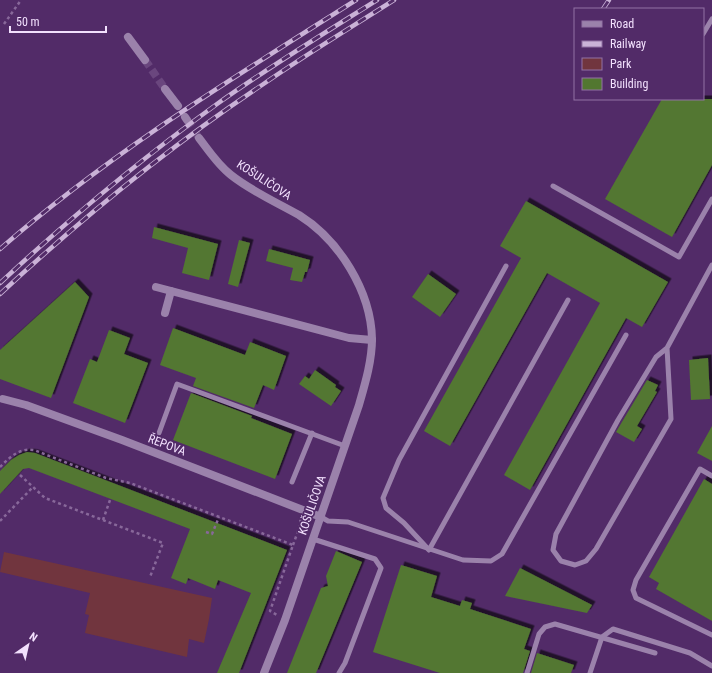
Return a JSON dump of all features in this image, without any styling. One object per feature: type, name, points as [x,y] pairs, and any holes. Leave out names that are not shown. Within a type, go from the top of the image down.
[{"type":"street","points":[[128,37],[145,60]]},
{"type":"street","points":[[165,89],[178,106]]},
{"type":"street","name":"KOŠULIČOVA","points":[[199,138],[212,156],[231,175],[298,215],[316,227],[329,239],[352,274],[364,299],[371,321],[372,340],[366,379],[321,517],[285,620],[264,673]]},
{"type":"street","points":[[156,287],[349,338],[372,340]]},
{"type":"street","points":[[164,313],[172,292]]},
{"type":"street","name":"ŘEPOVA","points":[[3,399],[26,405],[122,440],[321,517]]},
{"type":"lane","points":[[704,32],[712,19]]},
{"type":"lane","points":[[552,186],[679,257],[712,199]]},
{"type":"lane","points":[[667,348],[671,419],[591,555],[586,561],[575,565],[561,561],[553,550],[556,534],[618,420],[656,357],[667,348],[712,265]]},
{"type":"lane","points":[[429,550],[404,523],[386,508],[383,498],[399,460],[506,266]]},
{"type":"lane","points":[[429,550],[568,300]]},
{"type":"lane","points":[[321,517],[328,521],[348,522],[463,560],[491,561],[502,554],[626,335]]},
{"type":"lane","points":[[159,433],[177,384],[345,446]]},
{"type":"lane","points":[[292,482],[312,433]]},
{"type":"lane","points":[[712,476],[700,469],[636,580],[633,590],[636,598],[712,634]]},
{"type":"lane","points":[[313,539],[375,559],[382,568],[340,673]]},
{"type":"lane","points":[[527,673],[539,634],[545,627],[555,624],[655,653]]},
{"type":"lane","points":[[590,673],[602,637],[613,629],[690,653],[712,666]]},
{"type":"path","points":[[4,24],[21,0]]},
{"type":"path","points":[[0,468],[8,459],[20,451],[26,449],[34,450],[106,478],[130,483],[293,545]]},
{"type":"path","points":[[20,475],[45,498],[163,543],[150,577]]},
{"type":"path","points":[[0,521],[33,486]]},
{"type":"path","points":[[103,520],[110,500]]},
{"type":"path","points":[[277,617],[277,614],[270,611],[301,523],[301,520],[294,516]]},
{"type":"path","points":[[206,532],[212,534],[220,517]]},
{"type":"green space","points":[[4,552],[212,598],[204,643],[189,639],[187,657],[85,633],[89,615],[85,614],[90,593],[0,572]]},
{"type":"building","points":[[712,99],[712,165],[672,237],[605,199],[661,100]]},
{"type":"building","points":[[526,201],[668,282],[642,327],[626,318],[530,490],[504,475],[600,303],[547,273],[450,446],[424,431],[521,258],[500,246]]},
{"type":"building","points":[[154,227],[218,244],[209,280],[182,273],[188,248],[152,238]]},
{"type":"building","points":[[239,240],[250,243],[238,287],[228,284]]},
{"type":"building","points":[[269,249],[310,260],[307,272],[305,272],[302,282],[290,280],[293,268],[266,261]]},
{"type":"building","points":[[428,274],[456,294],[440,317],[412,297]]},
{"type":"building","points":[[75,282],[89,297],[51,398],[0,379],[0,350]]},
{"type":"building","points":[[173,328],[245,355],[250,342],[286,356],[274,390],[263,385],[254,408],[193,386],[196,378],[160,365]]},
{"type":"building","points":[[109,330],[130,338],[124,354],[148,363],[125,423],[73,403],[90,359],[97,362]]},
{"type":"building","points":[[708,358],[710,399],[691,400],[689,360]]},
{"type":"building","points":[[315,370],[336,385],[335,387],[341,391],[331,406],[299,384],[305,376],[309,379]]},
{"type":"building","points":[[647,380],[658,385],[655,391],[657,392],[637,426],[642,429],[634,442],[616,432]]},
{"type":"building","points":[[191,393],[252,416],[251,418],[292,434],[275,479],[173,440]]},
{"type":"building","points":[[712,426],[712,461],[697,453]]},
{"type":"building","points":[[27,452],[35,453],[287,550],[239,673],[217,673],[251,593],[218,580],[215,589],[188,578],[186,584],[171,578],[190,529],[29,468],[23,469],[0,494],[0,471],[11,460]]},
{"type":"building","points":[[704,479],[712,484],[712,621],[656,589],[659,583],[649,577]]},
{"type":"building","points":[[336,551],[362,562],[316,673],[287,673],[321,588],[328,586],[326,576]]},
{"type":"building","points":[[401,565],[437,576],[431,597],[460,606],[462,600],[472,603],[470,609],[531,629],[524,649],[530,651],[523,673],[440,673],[373,652]]},
{"type":"building","points":[[520,568],[592,605],[587,613],[505,596]]},
{"type":"building","points":[[537,653],[574,665],[571,673],[531,673]]},
{"type":"tunnel","points":[[145,60],[165,89]]},
{"type":"tunnel","points":[[187,120],[199,138]]},
{"type":"railway","points":[[0,249],[85,181],[173,118],[356,0]]},
{"type":"railway","points":[[0,283],[106,190],[161,146],[256,77],[377,0]]},
{"type":"railway","points":[[0,294],[94,211],[193,133],[295,63],[394,0]]},
{"type":"railway","points":[[604,8],[609,0]]}]
